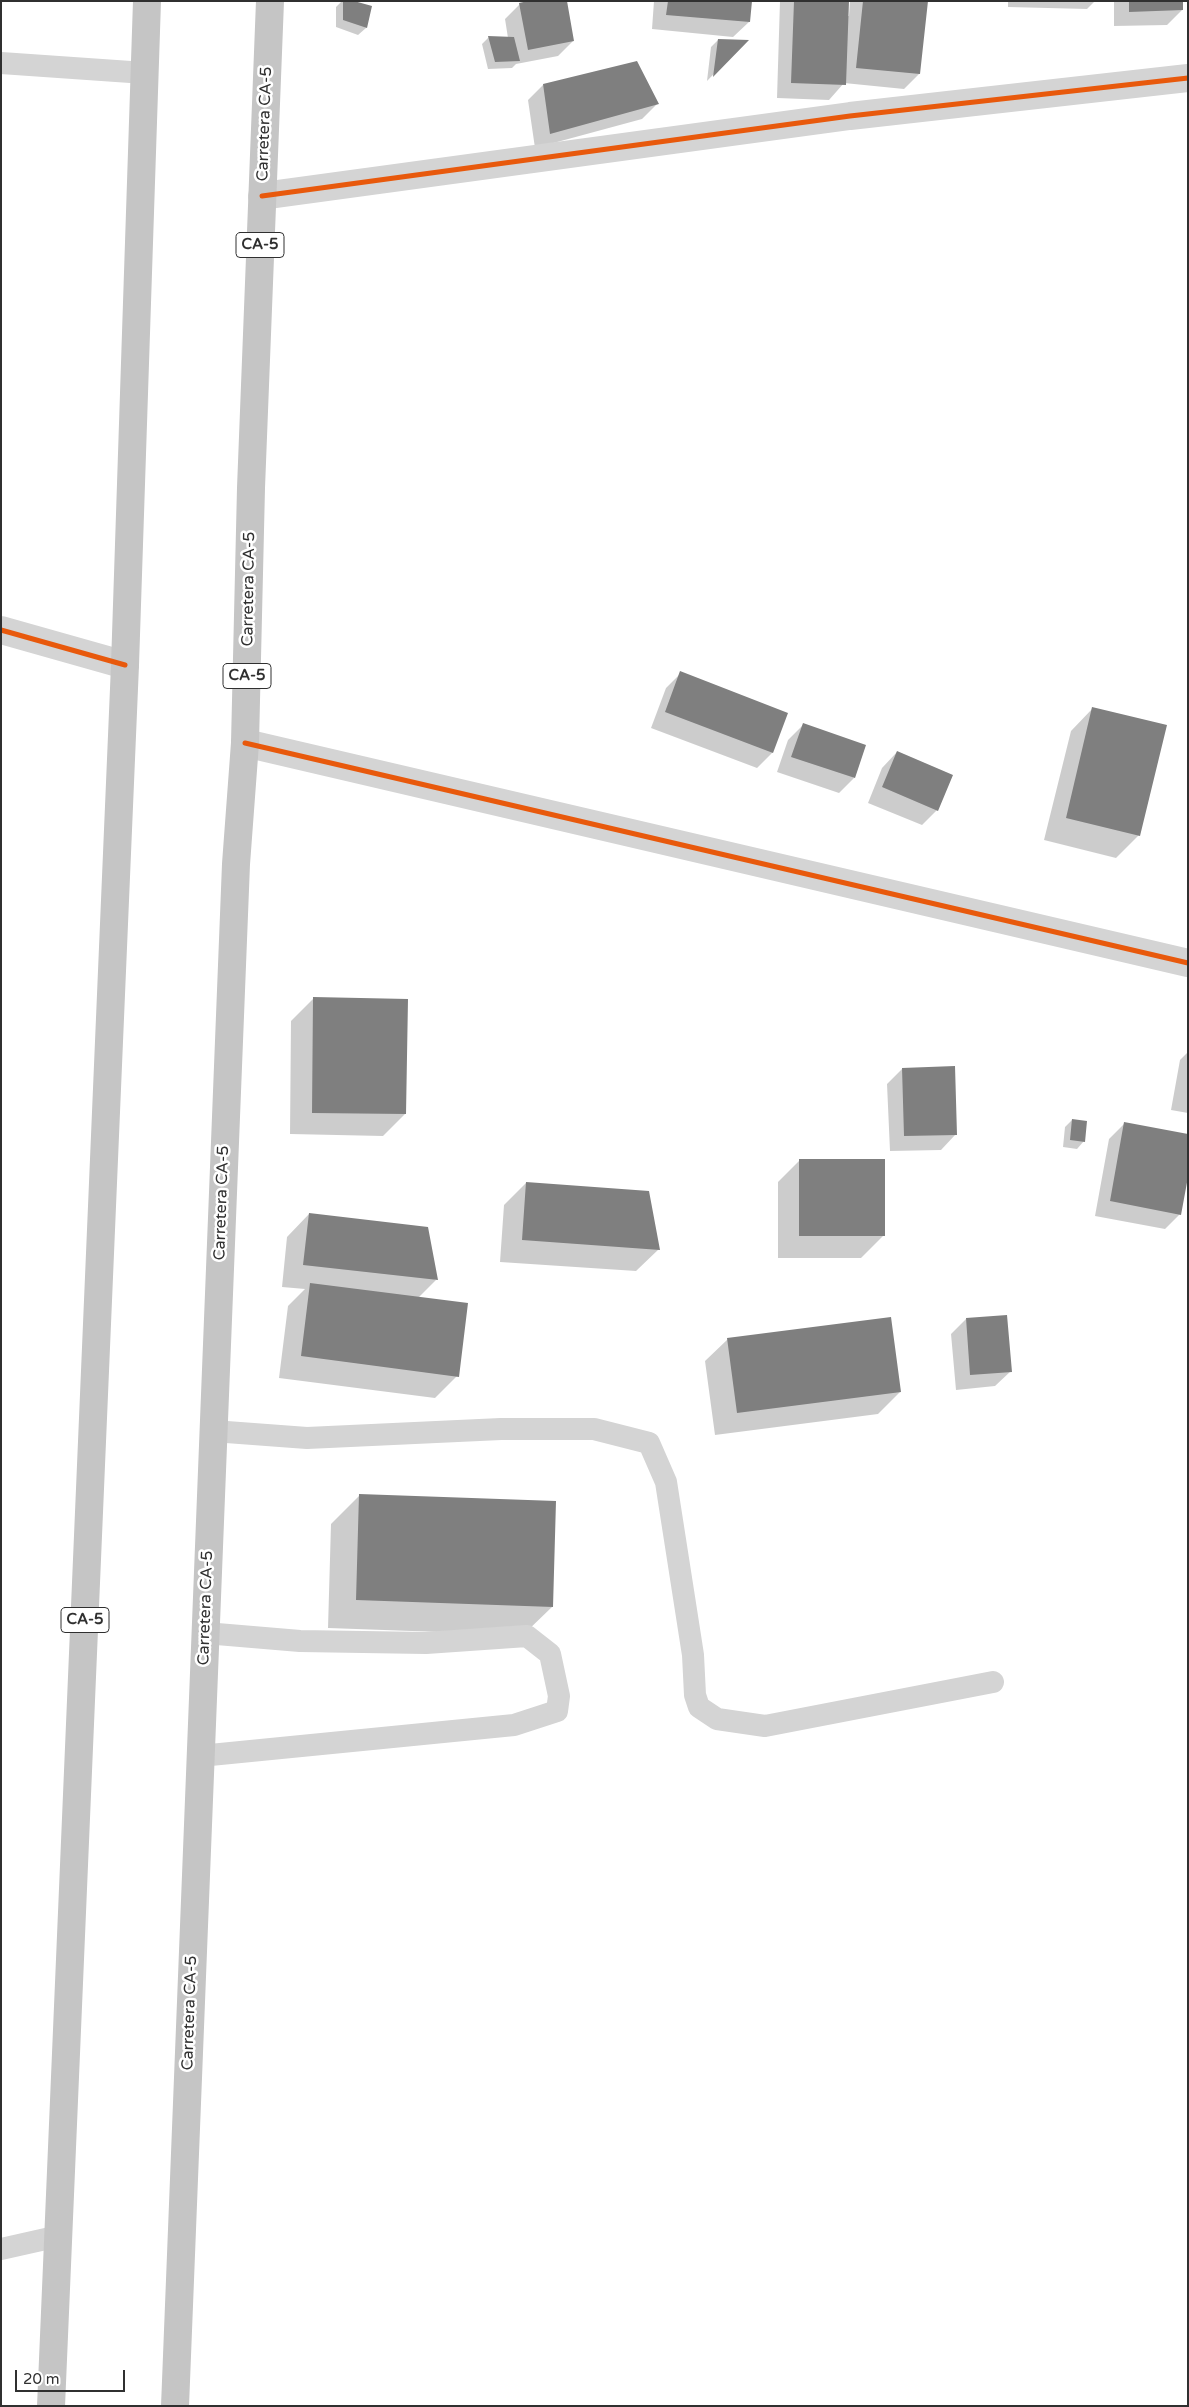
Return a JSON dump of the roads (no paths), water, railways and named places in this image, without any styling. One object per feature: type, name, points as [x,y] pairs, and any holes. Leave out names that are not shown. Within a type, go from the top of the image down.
[{"type":"highway","name":"CA-5","points":[[51,2406],[125,665],[147,1]]},
{"type":"highway","name":"Carretera CA-5","points":[[174,2406],[235,874],[245,743],[251,488],[270,1]]},
{"type":"street","points":[[262,196],[850,116],[1188,78]]},
{"type":"street","points":[[1,630],[125,665]]},
{"type":"street","points":[[245,743],[1188,963]]},
{"type":"lane","points":[[1,63],[145,73]]},
{"type":"lane","points":[[213,1431],[307,1438],[501,1429],[594,1429],[649,1443],[666,1482],[693,1655],[695,1695],[699,1707],[717,1719],[765,1726],[993,1682]]},
{"type":"lane","points":[[200,1756],[514,1725],[557,1711],[559,1696],[550,1654],[527,1636],[426,1643],[300,1640],[205,1633]]},
{"type":"lane","points":[[1,2249],[59,2236]]}]
